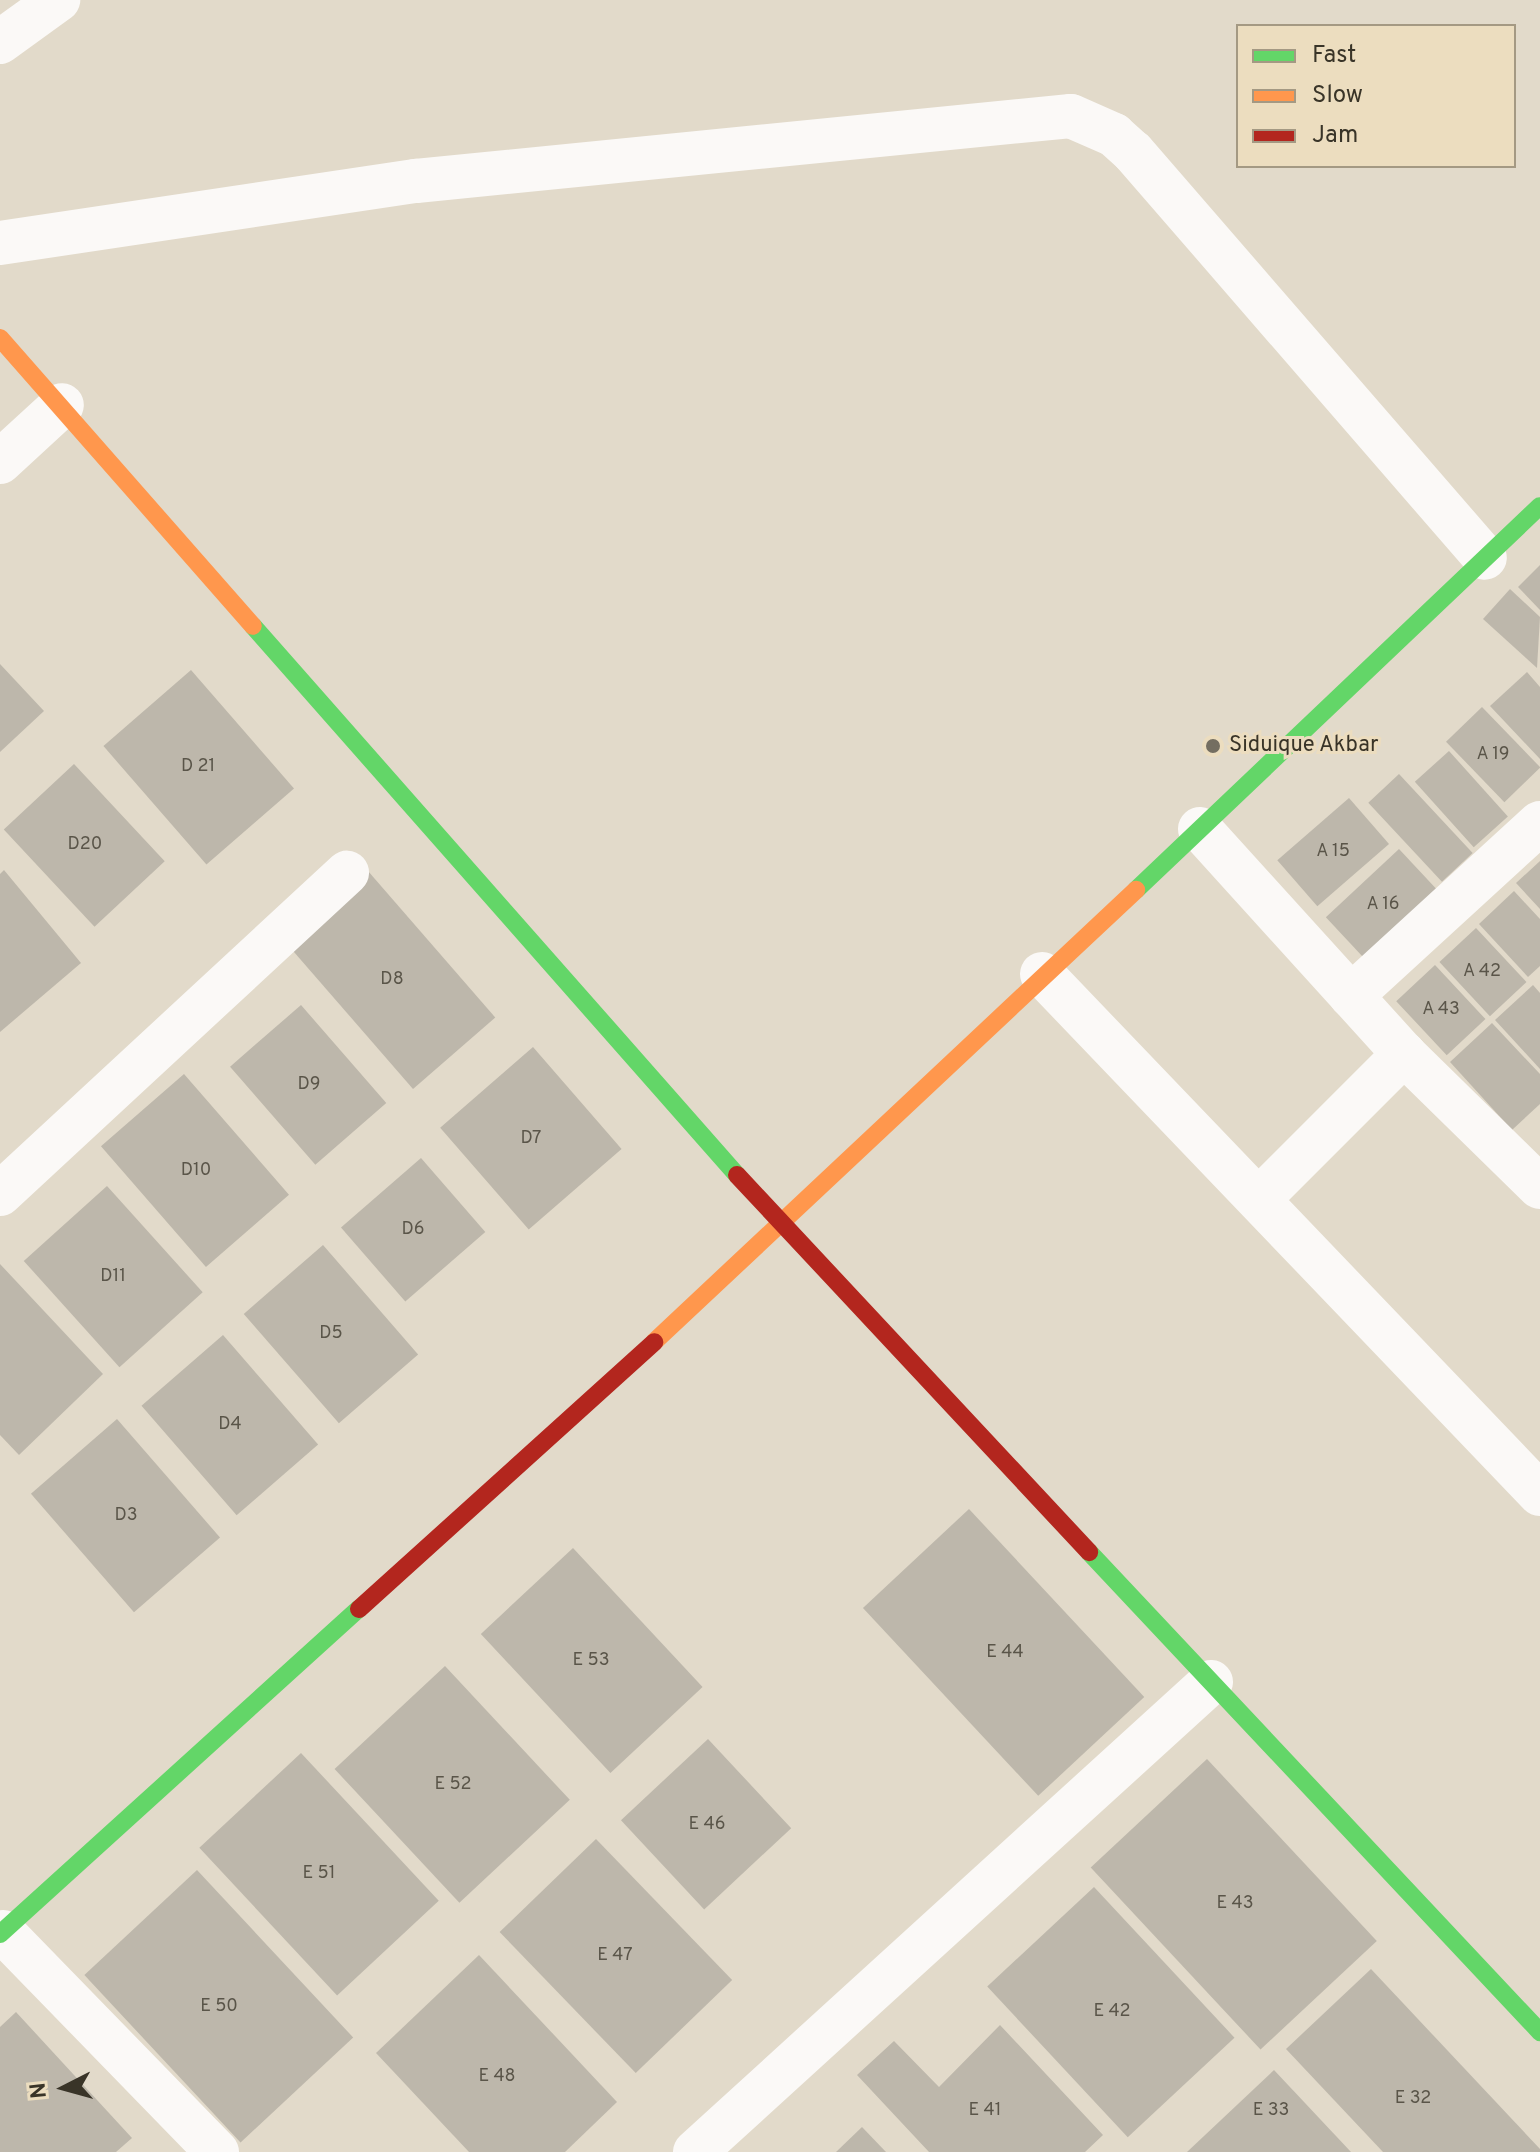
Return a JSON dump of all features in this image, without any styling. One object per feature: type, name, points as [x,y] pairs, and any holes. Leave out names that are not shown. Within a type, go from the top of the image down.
[{"type":"street","points":[[0,42],[58,0]]},
{"type":"street","points":[[0,243],[416,181],[1071,116],[1114,135],[1133,152],[1485,558]]},
{"type":"street","points":[[0,338],[782,1226],[1540,2032]]},
{"type":"street","points":[[0,462],[62,405]]},
{"type":"street","points":[[217,2152],[1,1933],[782,1226],[1042,974],[1200,829],[1540,506]]},
{"type":"street","points":[[1351,996],[1540,823]]},
{"type":"street","points":[[1200,829],[1404,1054],[1532,1163]]},
{"type":"street","points":[[0,1194],[347,873]]},
{"type":"street","points":[[1042,974],[1260,1198],[1540,1494]]},
{"type":"street","points":[[1260,1198],[1404,1054]]},
{"type":"street","points":[[695,2152],[1211,1682]]},
{"type":"building","points":[[1540,565],[1540,610],[1518,587]]},
{"type":"building","points":[[1510,589],[1540,617],[1537,668],[1483,619]]},
{"type":"building","points":[[0,664],[44,711],[0,752]]},
{"type":"building","points":[[191,670],[294,788],[206,865],[103,746]]},
{"type":"building","points":[[1527,672],[1540,687],[1540,759],[1490,706]]},
{"type":"building","points":[[1482,707],[1540,767],[1504,802],[1446,742]]},
{"type":"building","points":[[1449,751],[1508,816],[1474,847],[1415,782]]},
{"type":"building","points":[[74,764],[165,861],[94,927],[4,829]]},
{"type":"building","points":[[1399,774],[1473,853],[1442,882],[1368,803]]},
{"type":"building","points":[[1349,798],[1389,844],[1317,906],[1277,860]]},
{"type":"building","points":[[1399,849],[1441,894],[1368,963],[1326,917]]},
{"type":"building","points":[[1540,861],[1540,909],[1516,883]]},
{"type":"building","points":[[4,870],[81,963],[0,1032],[0,874]]},
{"type":"building","points":[[368,871],[495,1017],[413,1089],[286,943]]},
{"type":"building","points":[[1514,891],[1540,919],[1540,966],[1528,977],[1479,924]]},
{"type":"building","points":[[1476,928],[1526,982],[1490,1016],[1439,962]]},
{"type":"building","points":[[1435,965],[1485,1019],[1447,1055],[1396,1001]]},
{"type":"building","points":[[1533,985],[1540,993],[1540,1069],[1495,1020]]},
{"type":"building","points":[[301,1005],[386,1103],[315,1165],[230,1067]]},
{"type":"building","points":[[1492,1023],[1540,1074],[1540,1104],[1512,1130],[1450,1062]]},
{"type":"building","points":[[533,1047],[622,1149],[529,1230],[440,1128]]},
{"type":"building","points":[[184,1074],[289,1195],[206,1267],[101,1146]]},
{"type":"building","points":[[421,1158],[485,1232],[405,1302],[341,1228]]},
{"type":"building","points":[[107,1186],[203,1292],[119,1367],[24,1261]]},
{"type":"building","points":[[323,1245],[418,1354],[339,1423],[244,1314]]},
{"type":"building","points":[[0,1264],[103,1374],[19,1455],[0,1435]]},
{"type":"building","points":[[223,1335],[318,1444],[237,1515],[141,1406]]},
{"type":"building","points":[[117,1419],[220,1537],[134,1612],[31,1494]]},
{"type":"building","points":[[969,1509],[1144,1697],[1038,1796],[863,1608]]},
{"type":"building","points":[[573,1548],[703,1687],[610,1773],[481,1634]]},
{"type":"building","points":[[445,1666],[570,1800],[459,1903],[335,1769]]},
{"type":"building","points":[[708,1739],[791,1828],[704,1909],[621,1820]]},
{"type":"building","points":[[301,1753],[439,1901],[337,1996],[199,1848]]},
{"type":"building","points":[[1207,1759],[1377,1941],[1261,2050],[1091,1867]]},
{"type":"building","points":[[596,1839],[732,1980],[636,2073],[500,1932]]},
{"type":"building","points":[[197,1870],[353,2037],[241,2143],[84,1975]]},
{"type":"building","points":[[1094,1887],[1234,2038],[1128,2137],[987,1987]]},
{"type":"building","points":[[479,1955],[617,2102],[565,2152],[469,2152],[376,2053]]},
{"type":"building","points":[[1371,1969],[1540,2152],[1383,2152],[1286,2049]]},
{"type":"building","points":[[16,2012],[132,2138],[116,2152],[0,2152],[0,2027]]},
{"type":"building","points":[[1000,2025],[1103,2135],[1085,2152],[929,2152],[857,2075],[894,2041],[939,2087]]},
{"type":"building","points":[[1274,2070],[1351,2152],[1187,2152]]},
{"type":"building","points":[[862,2127],[886,2152],[836,2152]]},
{"type":"traffic: fast","points":[[1136,890],[1540,506]]},
{"type":"traffic: fast","points":[[253,626],[737,1175]]},
{"type":"traffic: fast","points":[[1089,1552],[1540,2032]]},
{"type":"traffic: fast","points":[[0,1934],[359,1609]]},
{"type":"traffic: slow","points":[[0,338],[253,626]]},
{"type":"traffic: slow","points":[[654,1342],[1136,890]]},
{"type":"traffic: jam","points":[[737,1175],[1089,1552]]},
{"type":"traffic: jam","points":[[359,1609],[654,1342]]},
{"type":"place","name":"Siduique Akbar","points":[[1213,746]]}]
